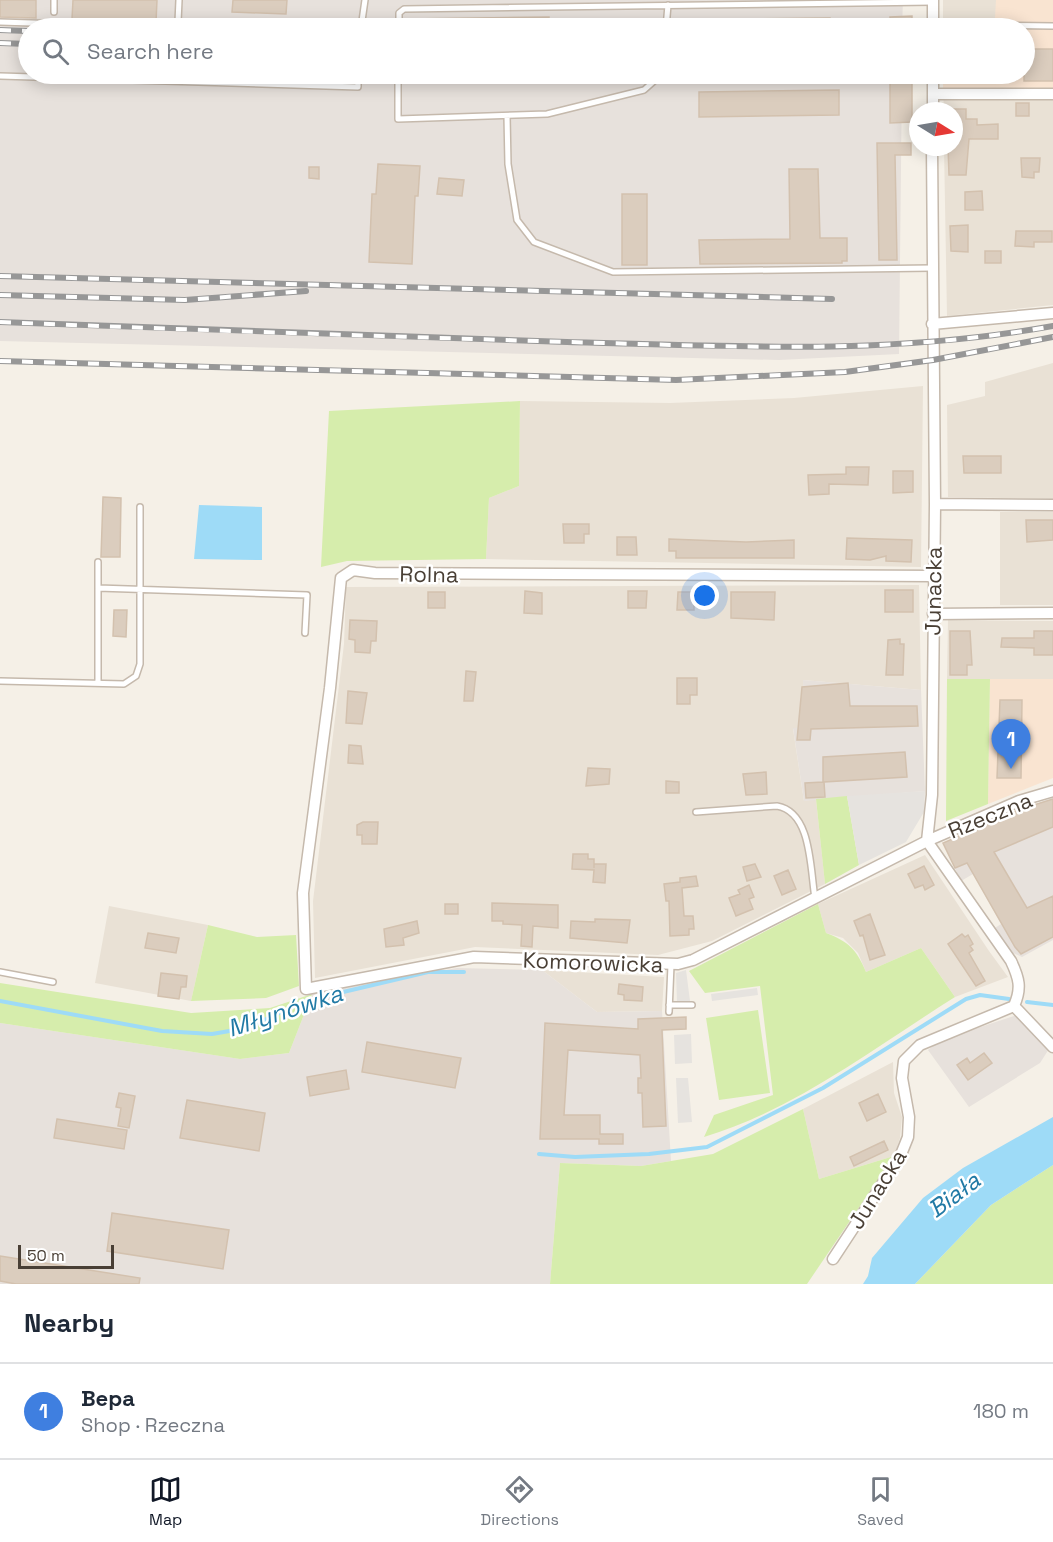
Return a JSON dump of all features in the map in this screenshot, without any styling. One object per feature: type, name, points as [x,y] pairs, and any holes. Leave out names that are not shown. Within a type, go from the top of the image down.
[{"type":"street","points":[[933,1],[933,18]]},
{"type":"street","points":[[933,84],[933,102]]},
{"type":"street","points":[[933,94],[1053,94]]},
{"type":"street","name":"Junacka","points":[[927,841],[932,795],[935,504],[932,324],[933,156]]},
{"type":"street","points":[[932,324],[1053,313]]},
{"type":"street","points":[[935,504],[1053,505]]},
{"type":"street","name":"Rolna","points":[[306,989],[303,893],[330,688],[341,578],[353,570],[410,573],[933,576]]},
{"type":"street","points":[[933,614],[1053,614]]},
{"type":"street","name":"Rzeczna","points":[[927,841],[1019,801],[1053,791]]},
{"type":"street","points":[[927,841],[1011,961],[1019,979],[1019,993],[1014,1006],[1053,1047]]},
{"type":"street","name":"Komorowicka","points":[[306,989],[474,957],[670,965],[693,960],[927,841]]},
{"type":"street","name":"Junacka","points":[[833,1259],[900,1157],[908,1137],[909,1117],[902,1078],[904,1061],[920,1045],[1014,1006]]},
{"type":"lane","points":[[54,0],[54,12]]},
{"type":"lane","points":[[178,18],[179,0]]},
{"type":"lane","points":[[362,18],[365,0]]},
{"type":"lane","points":[[399,18],[399,13],[404,9],[723,2],[933,1]]},
{"type":"lane","points":[[667,18],[668,5]]},
{"type":"lane","points":[[0,22],[18,23]]},
{"type":"lane","points":[[1035,26],[1053,26]]},
{"type":"lane","points":[[0,76],[18,77]]},
{"type":"lane","points":[[260,84],[357,87],[357,84]]},
{"type":"lane","points":[[398,84],[398,119],[547,114],[644,90],[651,84]]},
{"type":"lane","points":[[507,116],[508,164],[517,220],[534,242],[613,272],[932,268]]},
{"type":"lane","points":[[0,681],[124,684],[136,676],[140,664],[140,507]]},
{"type":"lane","points":[[98,562],[98,683]]},
{"type":"lane","points":[[98,588],[307,595],[305,633]]},
{"type":"lane","points":[[696,812],[777,806],[789,808],[797,816],[804,832],[815,898]]},
{"type":"lane","points":[[670,965],[669,1009],[692,1005]]},
{"type":"lane","points":[[0,972],[52,981]]},
{"type":"shaded area","points":[[0,0],[903,0],[902,18],[18,18],[18,84],[902,84],[899,354],[779,360],[0,341]]},
{"type":"shaded area","points":[[943,0],[996,0],[996,18],[943,18]]},
{"type":"shaded area","points":[[996,0],[1053,0],[1053,90],[943,89],[943,84],[1035,84],[1035,18],[995,18]]},
{"type":"shaded area","points":[[943,89],[1053,90],[1053,305],[947,316],[944,156],[963,156],[963,102],[944,102]]},
{"type":"shaded area","points":[[1053,363],[1053,499],[948,497],[947,405],[985,396],[985,382]]},
{"type":"shaded area","points":[[923,386],[921,567],[486,559],[489,498],[519,486],[520,401],[670,403],[794,398]]},
{"type":"shaded area","points":[[1000,512],[1053,512],[1053,605],[1000,605]]},
{"type":"shaded area","points":[[919,585],[921,690],[803,680],[804,727],[793,729],[804,801],[816,799],[825,884],[712,941],[658,955],[475,947],[315,978],[313,901],[344,644],[346,587]]},
{"type":"shaded area","points":[[948,620],[1053,621],[1053,679],[947,679]]},
{"type":"shaded area","points":[[990,679],[1053,679],[1053,778],[988,804]]},
{"type":"shaded area","points":[[803,680],[921,690],[925,791],[804,801],[793,728],[804,727]]},
{"type":"shaded area","points":[[925,791],[924,812],[906,842],[859,865],[847,796]]},
{"type":"shaded area","points":[[1053,797],[1053,940],[1022,957],[1013,953],[995,928],[1001,924],[973,874],[961,881],[943,843]]},
{"type":"shaded area","points":[[925,855],[1008,977],[955,997],[921,948],[866,972],[858,953],[843,938],[826,933],[818,904]]},
{"type":"shaded area","points":[[109,906],[208,925],[191,1001],[95,983]]},
{"type":"shaded area","points":[[457,968],[542,970],[597,1012],[662,1011],[671,1161],[641,1166],[560,1163],[550,1284],[0,1284],[0,1023],[240,1059],[289,1053],[312,994]]},
{"type":"shaded area","points":[[542,970],[664,977],[662,1011],[597,1012]]},
{"type":"shaded area","points":[[686,970],[690,1001],[677,1002],[676,973]]},
{"type":"shaded area","points":[[757,988],[758,995],[712,1001],[711,994]]},
{"type":"shaded area","points":[[1017,1015],[1049,1049],[1040,1063],[969,1107],[928,1050],[941,1040]]},
{"type":"shaded area","points":[[691,1034],[692,1063],[675,1064],[674,1035]]},
{"type":"shaded area","points":[[893,1062],[894,1093],[902,1117],[900,1138],[894,1156],[819,1179],[803,1109]]},
{"type":"shaded area","points":[[676,1078],[688,1078],[692,1122],[678,1123]]},
{"type":"green space","points":[[520,401],[519,486],[489,498],[486,559],[347,561],[321,567],[329,411]]},
{"type":"green space","points":[[947,679],[990,679],[988,804],[946,821]]},
{"type":"green space","points":[[847,796],[859,865],[825,884],[816,799]]},
{"type":"green space","points":[[818,904],[826,933],[851,947],[866,972],[921,948],[955,997],[834,1076],[802,1094],[737,1126],[704,1137],[714,1115],[773,1095],[760,986],[705,993],[689,971]]},
{"type":"green space","points":[[208,925],[257,937],[296,935],[299,986],[266,998],[191,1001]]},
{"type":"green space","points":[[0,983],[191,1013],[270,1008],[312,994],[289,1053],[240,1059],[0,1023]]},
{"type":"green space","points":[[758,1010],[770,1093],[719,1100],[706,1018]]},
{"type":"green space","points":[[803,1109],[819,1179],[894,1156],[807,1284],[550,1284],[560,1163],[641,1166],[713,1154]]},
{"type":"green space","points":[[1053,1165],[1053,1284],[915,1284],[991,1205]]},
{"type":"water","points":[[199,505],[262,507],[262,560],[194,559]]},
{"type":"water","name":"Biała","points":[[1053,1117],[1053,1165],[991,1205],[915,1284],[863,1284],[868,1276],[872,1258],[923,1198],[963,1168]]},
{"type":"building","points":[[0,0],[36,0],[36,18],[0,17]]},
{"type":"building","points":[[73,0],[157,0],[156,18],[72,18]]},
{"type":"building","points":[[233,0],[287,0],[286,14],[232,12]]},
{"type":"building","points":[[912,16],[912,18],[890,18]]},
{"type":"building","points":[[549,17],[549,18],[478,18]]},
{"type":"building","points":[[1035,49],[1053,49],[1053,81],[1035,81]]},
{"type":"building","points":[[890,84],[912,84],[909,122],[890,123]]},
{"type":"building","points":[[839,90],[839,115],[699,117],[699,92]]},
{"type":"building","points":[[1016,103],[1029,103],[1029,116],[1016,116]]},
{"type":"building","points":[[963,109],[966,109],[966,119],[977,119],[977,125],[998,124],[998,139],[969,139],[966,175],[949,175],[948,156],[963,156]]},
{"type":"building","points":[[877,143],[909,143],[909,155],[895,155],[897,260],[879,260]]},
{"type":"building","points":[[1021,158],[1040,158],[1039,172],[1034,172],[1034,178],[1022,177]]},
{"type":"building","points":[[378,164],[420,166],[418,196],[415,196],[412,264],[369,262],[372,194],[376,194]]},
{"type":"building","points":[[309,167],[319,167],[319,179],[309,178]]},
{"type":"building","points":[[789,169],[818,169],[820,238],[847,238],[847,261],[842,261],[842,263],[700,264],[699,240],[790,239]]},
{"type":"building","points":[[439,178],[464,180],[462,196],[437,194]]},
{"type":"building","points":[[982,191],[983,210],[965,210],[965,192]]},
{"type":"building","points":[[622,194],[647,194],[647,265],[622,265]]},
{"type":"building","points":[[968,225],[968,252],[951,251],[950,226]]},
{"type":"building","points":[[1016,231],[1052,231],[1052,242],[1034,242],[1034,247],[1015,246]]},
{"type":"building","points":[[985,251],[1001,251],[1001,263],[985,263]]},
{"type":"building","points":[[963,456],[1001,456],[1001,473],[964,473]]},
{"type":"building","points":[[846,467],[869,467],[868,485],[829,484],[829,494],[809,495],[808,475],[846,474]]},
{"type":"building","points":[[893,471],[913,471],[913,492],[893,493]]},
{"type":"building","points":[[103,497],[121,498],[120,557],[101,557]]},
{"type":"building","points":[[1026,520],[1053,520],[1053,540],[1027,542]]},
{"type":"building","points":[[563,524],[589,524],[589,534],[584,534],[584,543],[564,543]]},
{"type":"building","points":[[617,537],[636,537],[637,555],[617,555]]},
{"type":"building","points":[[847,538],[912,540],[911,562],[886,561],[886,556],[870,560],[846,559]]},
{"type":"building","points":[[669,539],[746,542],[794,540],[794,558],[676,558],[676,551],[669,551]]},
{"type":"building","points":[[885,590],[913,590],[913,612],[885,612]]},
{"type":"building","points":[[525,591],[542,593],[542,614],[524,613]]},
{"type":"building","points":[[628,591],[647,591],[646,608],[628,608]]},
{"type":"building","points":[[428,592],[445,592],[445,608],[428,608]]},
{"type":"building","points":[[678,592],[694,592],[694,610],[677,610]]},
{"type":"building","points":[[731,592],[775,592],[774,620],[731,618]]},
{"type":"building","points":[[114,610],[127,610],[126,637],[113,636]]},
{"type":"building","points":[[350,620],[377,621],[376,641],[371,641],[370,653],[355,652],[355,640],[349,639]]},
{"type":"building","points":[[950,631],[970,631],[972,665],[967,665],[967,675],[950,675]]},
{"type":"building","points":[[1034,631],[1053,631],[1053,655],[1034,655],[1034,648],[1001,647],[1002,638],[1034,638]]},
{"type":"building","points":[[900,639],[900,644],[904,644],[903,675],[886,675],[888,640]]},
{"type":"building","points":[[466,671],[476,672],[473,701],[464,701]]},
{"type":"building","points":[[677,678],[697,678],[697,695],[690,695],[690,704],[677,704]]},
{"type":"building","points":[[848,683],[850,706],[917,706],[918,726],[811,729],[810,740],[797,740],[802,687]]},
{"type":"building","points":[[348,691],[367,693],[362,724],[346,723]]},
{"type":"building","points":[[1000,700],[1022,700],[1021,778],[997,778]]},
{"type":"building","points":[[349,745],[361,746],[363,764],[348,763]]},
{"type":"building","points":[[905,752],[907,777],[824,782],[825,797],[806,798],[805,783],[823,782],[823,757]]},
{"type":"building","points":[[588,768],[610,769],[609,784],[586,786]]},
{"type":"building","points":[[766,772],[767,794],[746,795],[743,774]]},
{"type":"building","points":[[666,781],[679,782],[679,793],[666,793]]},
{"type":"building","points":[[1053,799],[1053,827],[994,852],[1027,908],[1053,896],[1053,937],[1021,954],[967,863],[955,868],[943,843],[1018,810]]},
{"type":"building","points":[[363,822],[378,822],[377,844],[362,844],[362,835],[357,835],[357,825]]},
{"type":"building","points":[[573,854],[588,854],[588,859],[594,859],[594,864],[606,864],[605,883],[593,882],[594,870],[572,869]]},
{"type":"building","points":[[755,864],[761,877],[747,881],[743,867]]},
{"type":"building","points":[[924,866],[934,885],[925,890],[923,885],[915,888],[908,874]]},
{"type":"building","points":[[788,870],[796,889],[782,895],[774,876]]},
{"type":"building","points":[[696,876],[698,886],[682,888],[684,916],[693,916],[694,929],[689,929],[689,935],[670,936],[669,901],[666,901],[664,884],[680,882],[680,878]]},
{"type":"building","points":[[749,885],[754,897],[749,899],[753,909],[736,916],[729,898],[740,894],[738,890]]},
{"type":"building","points":[[492,903],[558,905],[558,928],[533,926],[532,947],[521,946],[522,925],[492,921]]},
{"type":"building","points":[[445,904],[458,904],[458,914],[445,914]]},
{"type":"building","points":[[870,914],[885,955],[870,960],[863,935],[860,936],[854,921]]},
{"type":"building","points":[[595,919],[630,920],[627,943],[570,938],[571,921],[595,922]]},
{"type":"building","points":[[417,921],[419,933],[403,938],[404,945],[386,947],[384,929]]},
{"type":"building","points":[[148,933],[179,938],[176,953],[145,948]]},
{"type":"building","points":[[962,934],[965,937],[968,935],[973,944],[970,946],[973,950],[969,953],[985,981],[976,986],[948,944]]},
{"type":"building","points":[[161,973],[187,976],[186,987],[181,987],[179,999],[158,996]]},
{"type":"building","points":[[619,984],[643,987],[642,1001],[624,1000],[624,995],[618,994]]},
{"type":"building","points":[[686,1017],[686,1029],[662,1030],[666,1126],[643,1127],[642,1093],[638,1093],[638,1078],[641,1078],[640,1055],[568,1050],[564,1115],[600,1115],[600,1134],[623,1134],[623,1144],[599,1144],[599,1139],[540,1139],[545,1023],[638,1029],[638,1019]]},
{"type":"building","points":[[367,1042],[461,1058],[455,1088],[362,1072]]},
{"type":"building","points":[[984,1053],[992,1063],[968,1080],[957,1065],[967,1058],[970,1063]]},
{"type":"building","points":[[346,1070],[349,1089],[310,1096],[307,1077]]},
{"type":"building","points":[[119,1093],[135,1096],[129,1128],[118,1126],[121,1108],[116,1107]]},
{"type":"building","points":[[878,1094],[886,1112],[867,1121],[859,1103]]},
{"type":"building","points":[[187,1100],[265,1113],[259,1151],[180,1138]]},
{"type":"building","points":[[57,1119],[127,1130],[124,1149],[54,1138]]},
{"type":"building","points":[[884,1141],[888,1150],[854,1166],[850,1157]]},
{"type":"building","points":[[112,1213],[229,1230],[223,1269],[107,1251]]},
{"type":"building","points":[[0,1256],[140,1278],[139,1284],[16,1284],[0,1281]]},
{"type":"waterway","name":"Młynówka","points":[[0,1001],[162,1031],[212,1034],[247,1028],[305,1001],[428,972],[464,972]]},
{"type":"waterway","points":[[539,1154],[575,1157],[649,1154],[707,1147],[823,1088],[966,999],[980,995],[1009,999]]},
{"type":"waterway","points":[[1027,1002],[1053,1005]]},
{"type":"railway","points":[[0,30],[18,31]]},
{"type":"railway","points":[[0,43],[18,44]]},
{"type":"railway","points":[[0,276],[832,299]]},
{"type":"railway","points":[[0,295],[185,300],[306,291]]},
{"type":"railway","points":[[0,322],[750,347],[931,342],[1053,326]]},
{"type":"railway","points":[[0,361],[676,380],[845,372],[933,360],[1053,337]]},
{"type":"place","name":"Bepa","points":[[1011,769]]}]
